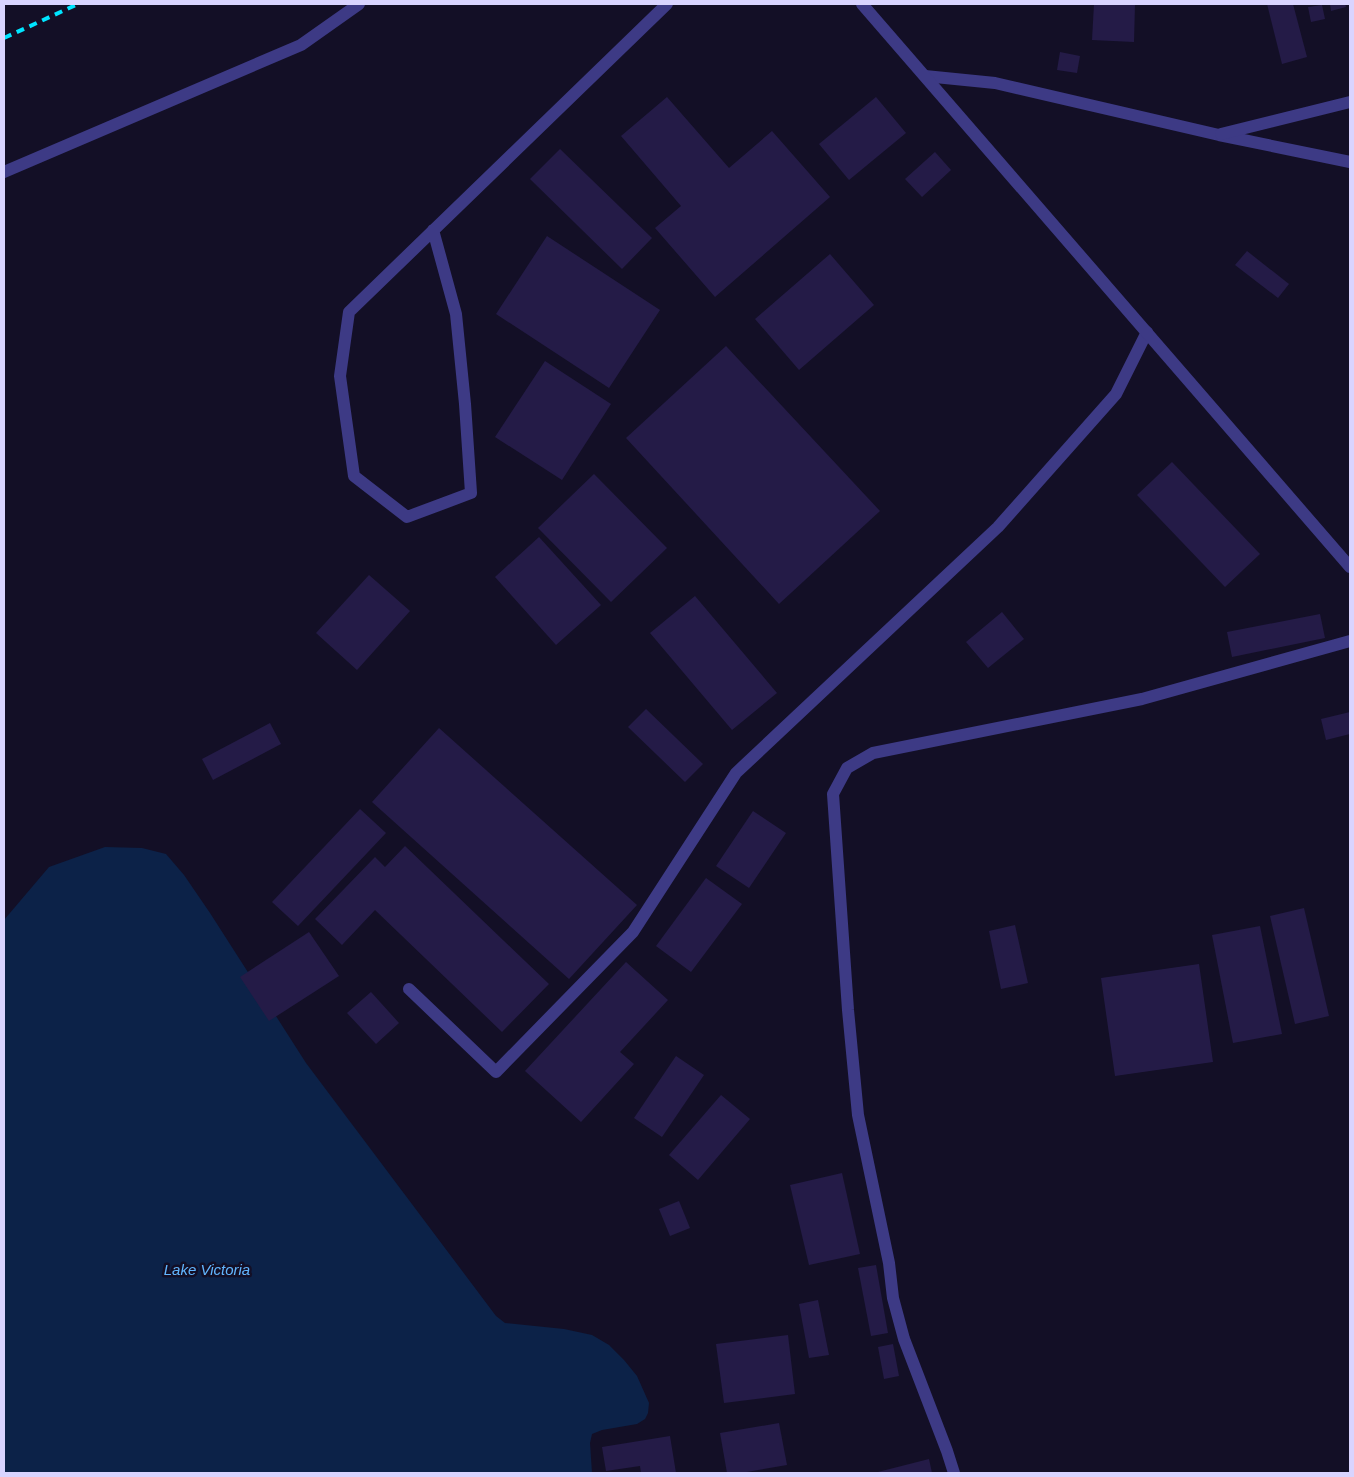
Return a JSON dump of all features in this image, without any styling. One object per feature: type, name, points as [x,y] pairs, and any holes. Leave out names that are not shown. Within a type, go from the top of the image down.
[{"type":"street","points":[[4,172],[301,45],[359,4]]},
{"type":"street","points":[[433,230],[456,314],[471,493],[407,517],[354,476],[340,376],[348,312],[667,4]]},
{"type":"street","points":[[862,4],[1350,567]]},
{"type":"street","points":[[924,76],[995,83],[1219,135],[1350,162]]},
{"type":"street","points":[[1219,135],[1350,102]]},
{"type":"street","points":[[409,989],[496,1072],[633,932],[736,773],[998,527],[1116,394],[1147,332]]},
{"type":"street","points":[[954,1473],[904,1339],[893,1298],[889,1263],[858,1115],[848,1010],[833,794],[847,768],[873,753],[1142,699],[1350,641]]},
{"type":"water","name":"Lake Victoria","points":[[105,847],[142,848],[166,854],[184,875],[306,1063],[496,1316],[505,1323],[564,1329],[592,1335],[609,1345],[637,1376],[649,1403],[648,1413],[645,1419],[637,1424],[602,1430],[592,1434],[590,1443],[592,1473],[4,1473],[4,920],[49,867]]},
{"type":"building","points":[[1094,4],[1135,4],[1134,42],[1092,40]]},
{"type":"building","points":[[1267,4],[1293,4],[1307,57],[1282,64]]},
{"type":"building","points":[[1330,4],[1345,4],[1346,7],[1331,11]]},
{"type":"building","points":[[1322,5],[1325,19],[1311,22],[1308,7]]},
{"type":"building","points":[[1060,52],[1080,56],[1077,73],[1057,70]]},
{"type":"building","points":[[667,97],[729,168],[772,131],[830,197],[715,297],[655,228],[681,206],[621,136]]},
{"type":"building","points":[[876,97],[906,133],[849,180],[819,144]]},
{"type":"building","points":[[560,149],[652,238],[622,269],[530,179]]},
{"type":"building","points":[[935,152],[951,170],[922,197],[905,179]]},
{"type":"building","points":[[547,236],[660,310],[609,388],[496,314]]},
{"type":"building","points":[[1247,251],[1289,284],[1278,298],[1235,265]]},
{"type":"building","points":[[830,254],[874,305],[799,370],[755,319]]},
{"type":"building","points":[[726,346],[880,511],[779,604],[626,438]]},
{"type":"building","points":[[545,361],[611,404],[562,480],[495,437]]},
{"type":"building","points":[[1172,462],[1260,554],[1225,587],[1137,495]]},
{"type":"building","points":[[594,474],[667,548],[611,602],[538,528]]},
{"type":"building","points":[[539,537],[601,605],[556,645],[495,577]]},
{"type":"building","points":[[369,575],[410,611],[357,670],[316,633]]},
{"type":"building","points":[[695,596],[777,693],[732,730],[650,633]]},
{"type":"building","points":[[1002,612],[1024,639],[988,668],[966,642]]},
{"type":"building","points":[[1320,614],[1325,638],[1232,657],[1227,632]]},
{"type":"building","points":[[646,709],[703,764],[685,782],[628,727]]},
{"type":"building","points":[[1350,712],[1350,734],[1326,740],[1321,719]]},
{"type":"building","points":[[270,723],[281,744],[213,780],[202,759]]},
{"type":"building","points":[[439,728],[637,905],[569,979],[372,802]]},
{"type":"building","points":[[360,809],[386,833],[298,926],[272,902]]},
{"type":"building","points":[[753,811],[786,833],[749,888],[716,866]]},
{"type":"building","points":[[405,846],[549,984],[502,1032],[375,910],[342,945],[315,919],[375,857],[385,867]]},
{"type":"building","points":[[706,878],[742,904],[691,972],[656,946]]},
{"type":"building","points":[[1304,908],[1329,1016],[1295,1024],[1270,916]]},
{"type":"building","points":[[1015,925],[1028,983],[1001,989],[989,931]]},
{"type":"building","points":[[1260,926],[1282,1034],[1233,1043],[1212,935]]},
{"type":"building","points":[[309,932],[339,976],[269,1021],[240,977]]},
{"type":"building","points":[[626,962],[668,1000],[620,1052],[634,1064],[581,1122],[525,1071]]},
{"type":"building","points":[[1199,964],[1213,1062],[1115,1076],[1101,978]]},
{"type":"building","points":[[371,992],[399,1023],[376,1044],[347,1013]]},
{"type":"building","points":[[676,1056],[704,1075],[662,1137],[634,1118]]},
{"type":"building","points":[[721,1095],[750,1119],[698,1180],[669,1155]]},
{"type":"building","points":[[842,1173],[860,1254],[809,1265],[790,1185]]},
{"type":"building","points":[[679,1201],[690,1228],[670,1236],[659,1209]]},
{"type":"building","points":[[876,1265],[888,1333],[871,1336],[858,1268]]},
{"type":"building","points":[[818,1300],[829,1355],[809,1358],[799,1304]]},
{"type":"building","points":[[788,1335],[795,1394],[724,1403],[716,1344]]},
{"type":"building","points":[[893,1344],[899,1376],[884,1379],[878,1347]]},
{"type":"building","points":[[779,1423],[787,1465],[741,1473],[727,1473],[720,1433]]},
{"type":"building","points":[[670,1436],[676,1473],[641,1473],[640,1466],[606,1471],[602,1447]]},
{"type":"building","points":[[929,1459],[932,1473],[874,1473]]},
{"type":"railway","points":[[4,38],[78,4]]}]
